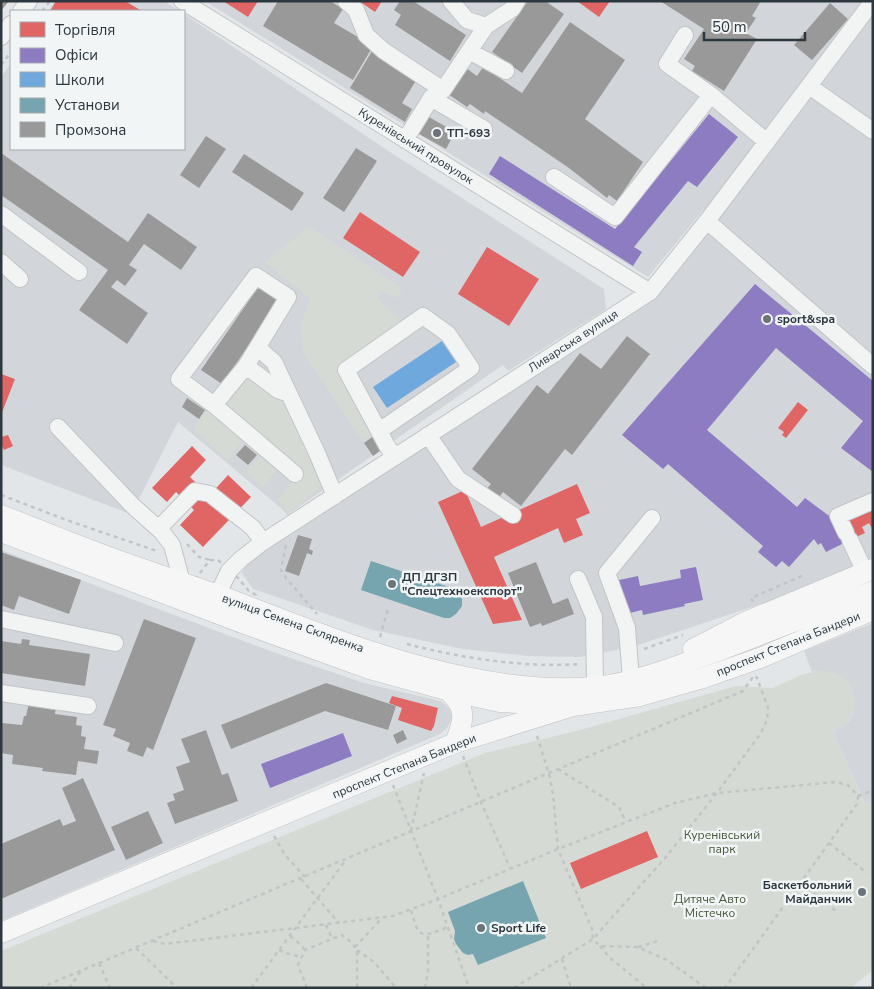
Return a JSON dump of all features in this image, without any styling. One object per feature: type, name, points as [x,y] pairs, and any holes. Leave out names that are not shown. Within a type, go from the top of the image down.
[{"type":"main road","name":"вулиця Семена Скляренка","points":[[1,515],[117,560],[182,582],[213,603],[277,636],[370,669],[500,702],[573,706]]},
{"type":"main road","name":"вулиця Семена Скляренка","points":[[1,532],[213,603],[313,632],[376,653],[459,676],[527,686],[596,687]]},
{"type":"main road","points":[[631,680],[745,622],[869,570]]},
{"type":"main road","name":"проспект Степана Бандери","points":[[596,687],[631,680],[692,661],[873,591]]},
{"type":"main road","name":"проспект Степана Бандери","points":[[1,933],[267,829],[459,749],[573,706],[640,696],[700,679],[760,658],[873,610]]},
{"type":"main road","points":[[447,690],[458,699],[462,713],[459,749]]},
{"type":"street","name":"Куренівський провулок","points":[[182,1],[650,292]]},
{"type":"street","points":[[346,1],[356,10],[366,35],[437,94],[484,129]]},
{"type":"street","points":[[451,1],[468,20],[486,26]]},
{"type":"street","points":[[405,140],[486,26],[512,9],[517,1]]},
{"type":"street","name":"Ливарська вулиця","points":[[213,603],[229,571],[263,542],[650,292],[707,221],[873,1]]},
{"type":"street","points":[[1,37],[10,25]]},
{"type":"street","points":[[685,35],[668,64],[711,96],[766,142]]},
{"type":"street","points":[[469,51],[506,71]]},
{"type":"street","points":[[809,86],[873,131]]},
{"type":"street","points":[[554,178],[615,217],[711,96]]},
{"type":"street","points":[[1,214],[79,272]]},
{"type":"street","points":[[707,221],[873,366]]},
{"type":"street","points":[[1,262],[20,279]]},
{"type":"street","points":[[214,405],[246,366],[288,297],[256,276],[179,379],[214,405],[296,474]]},
{"type":"street","points":[[379,431],[472,368],[448,334],[424,316],[346,370],[379,431],[395,457]]},
{"type":"street","points":[[258,348],[274,362],[334,496]]},
{"type":"street","points":[[246,366],[278,390],[289,394]]},
{"type":"street","points":[[58,427],[134,506],[161,531],[172,545],[182,582]]},
{"type":"street","points":[[428,435],[458,479],[514,515]]},
{"type":"street","points":[[161,531],[163,524],[195,491],[210,494],[253,528],[263,542]]},
{"type":"street","points":[[869,570],[838,516],[873,501]]},
{"type":"street","points":[[631,680],[627,628],[607,573],[652,518]]},
{"type":"street","points":[[578,579],[594,617],[596,687]]},
{"type":"street","points":[[1,619],[114,643]]},
{"type":"street","points":[[1,693],[88,706]]},
{"type":"path","points":[[1,65],[10,53]]},
{"type":"path","points":[[1,496],[156,551],[172,545],[181,538],[199,557],[210,560]]},
{"type":"path","points":[[280,546],[287,540],[281,570],[319,617],[310,614]]},
{"type":"path","points":[[238,578],[245,573]]},
{"type":"path","points":[[755,608],[751,598],[802,576],[804,582]]},
{"type":"path","points":[[373,635],[380,637],[388,609]]},
{"type":"path","points":[[630,655],[684,634]]},
{"type":"path","points":[[406,644],[458,654],[526,663],[578,664],[595,662]]},
{"type":"path","points":[[40,988],[743,691],[756,674],[768,707],[767,720],[761,733],[717,793],[665,858],[593,939],[514,988]]},
{"type":"path","points":[[538,736],[553,794],[558,849],[592,929],[593,939],[610,958],[646,988]]},
{"type":"path","points":[[459,749],[511,869]]},
{"type":"path","points":[[558,770],[619,807],[626,822]]},
{"type":"path","points":[[411,832],[425,771]]},
{"type":"path","points":[[153,941],[165,944],[393,916],[438,900],[558,849],[675,803],[717,793],[836,782],[848,785],[858,796],[857,804],[725,988]]},
{"type":"path","points":[[393,784],[438,900],[469,988]]},
{"type":"path","points":[[858,796],[873,790]]},
{"type":"path","points":[[267,829],[285,855],[305,877]]},
{"type":"path","points":[[829,844],[868,873]]},
{"type":"path","points":[[251,988],[346,860]]},
{"type":"path","points":[[300,879],[339,923]]},
{"type":"path","points":[[801,883],[836,911]]},
{"type":"path","points":[[411,910],[417,930],[423,935],[428,935],[448,927]]},
{"type":"path","points":[[357,988],[356,949],[381,918]]},
{"type":"path","points":[[326,925],[332,939]]},
{"type":"path","points":[[307,988],[298,965],[305,950],[342,935],[356,949],[374,962],[396,988]]},
{"type":"path","points":[[425,988],[428,971],[428,935]]},
{"type":"path","points":[[290,936],[305,950]]},
{"type":"path","points":[[600,946],[638,947],[658,941]]},
{"type":"path","points":[[638,947],[667,960],[704,987]]},
{"type":"path","points":[[136,948],[177,988]]},
{"type":"path","points":[[279,950],[302,957]]},
{"type":"path","points":[[562,959],[571,988]]},
{"type":"path","points":[[99,963],[110,988]]},
{"type":"path","points":[[69,988],[82,970]]},
{"type":"shaded area","points":[[55,1],[164,1],[178,10],[49,10]]},
{"type":"shaded area","points":[[205,1],[873,1],[873,559],[794,593],[632,647],[580,657],[528,656],[463,649],[373,630],[253,589],[242,573],[250,557],[624,317],[718,220],[704,209],[648,277]]},
{"type":"shaded area","points":[[185,15],[393,154],[604,289],[606,309],[508,371],[503,365],[287,515],[178,422],[140,497],[128,513],[1,465],[1,77],[10,64],[10,150],[185,150]]},
{"type":"shaded area","points":[[1,550],[270,651],[364,683],[442,702],[450,710],[452,719],[447,728],[440,734],[1,921]]},
{"type":"shaded area","points":[[873,623],[873,800],[865,804],[833,732],[849,721],[854,712],[817,671],[812,672],[804,651]]},
{"type":"green space","points":[[309,227],[402,289],[397,298],[381,291],[377,298],[402,323],[337,372],[374,434],[363,441],[304,354],[301,327],[310,298],[265,262]]},
{"type":"green space","points":[[254,376],[284,400],[325,484],[288,512],[278,500],[301,473],[229,413],[226,403],[243,377]]},
{"type":"green space","points":[[209,408],[245,437],[228,460],[193,429]]},
{"type":"green space","points":[[264,453],[279,467],[263,487],[246,473]]},
{"type":"green space","name":"Куренівський парк","points":[[817,671],[832,672],[840,675],[852,690],[855,702],[852,715],[846,724],[833,732],[864,803],[873,800],[873,970],[851,988],[1,988],[1,951],[485,753],[580,730],[736,686],[773,688],[801,675]]},
{"type":"building: Торгівля","points":[[56,1],[125,1],[140,10],[51,10]]},
{"type":"building: Торгівля","points":[[223,1],[258,1],[248,17]]},
{"type":"building: Торгівля","points":[[359,1],[382,1],[375,12]]},
{"type":"building: Торгівля","points":[[577,1],[610,1],[599,17]]},
{"type":"building: Торгівля","points":[[360,212],[420,252],[403,277],[343,238]]},
{"type":"building: Торгівля","points":[[487,247],[539,279],[509,326],[458,294]]},
{"type":"building: Торгівля","points":[[1,374],[15,379],[1,415]]},
{"type":"building: Торгівля","points":[[798,402],[808,410],[786,438],[782,435],[784,432],[778,428]]},
{"type":"building: Торгівля","points":[[8,435],[13,446],[4,450],[1,444],[1,437]]},
{"type":"building: Торгівля","points":[[192,446],[206,460],[190,477],[209,496],[228,475],[251,497],[203,547],[180,525],[194,510],[176,492],[167,502],[152,488]]},
{"type":"building: Торгівля","points":[[577,484],[590,513],[576,519],[583,535],[564,543],[558,528],[494,557],[522,620],[493,624],[438,502],[465,490],[481,527]]},
{"type":"building: Торгівля","points":[[873,503],[873,530],[869,523],[862,527],[865,533],[856,537],[847,519]]},
{"type":"building: Торгівля","points":[[392,696],[438,708],[431,731],[398,720],[402,708],[389,703]]},
{"type":"building: Торгівля","points":[[647,831],[658,857],[581,889],[570,863]]},
{"type":"building: Офіси","points":[[709,114],[738,137],[697,187],[688,181],[634,247],[642,252],[633,266],[489,174],[500,156],[615,229]]},
{"type":"building: Офіси","points":[[755,284],[873,381],[873,472],[841,448],[863,421],[776,348],[707,430],[797,507],[805,498],[836,521],[852,530],[856,537],[826,552],[821,543],[818,545],[814,539],[789,567],[782,561],[776,567],[758,552],[763,546],[668,464],[663,469],[622,435]]},
{"type":"building: Офіси","points":[[696,567],[703,600],[643,615],[642,610],[626,614],[619,580],[638,576],[640,586],[681,578],[680,570]]},
{"type":"building: Офіси","points":[[343,733],[352,756],[270,788],[261,764]]},
{"type":"building: Школи","points":[[442,341],[456,362],[387,408],[373,387]]},
{"type":"building: Установи","points":[[371,561],[452,588],[462,599],[462,606],[450,618],[444,618],[361,590]]},
{"type":"building: Установи","points":[[523,881],[546,938],[478,965],[473,954],[463,953],[456,944],[454,939],[455,931],[448,912]]},
{"type":"building: Промзона","points":[[1,1],[9,1],[1,11]]},
{"type":"building: Промзона","points":[[278,1],[330,1],[343,9],[334,23],[373,46],[353,80],[263,26]]},
{"type":"building: Промзона","points":[[400,1],[413,1],[466,35],[450,61],[395,25],[401,15],[394,10]]},
{"type":"building: Промзона","points":[[528,1],[545,1],[564,14],[522,73],[492,52]]},
{"type":"building: Промзона","points":[[660,1],[761,1],[752,16],[756,18],[746,33],[757,39],[724,91],[692,71],[695,66],[684,59],[704,29]]},
{"type":"building: Промзона","points":[[830,3],[848,19],[812,60],[794,45]]},
{"type":"building: Промзона","points":[[570,22],[625,60],[585,119],[643,162],[617,201],[609,195],[607,198],[569,168],[485,111],[484,114],[470,104],[467,107],[448,94],[466,68],[477,76],[483,67],[522,93]]},
{"type":"building: Промзона","points":[[372,51],[417,79],[402,103],[412,109],[405,122],[350,88]]},
{"type":"building: Промзона","name":"ТП-693","points":[[429,117],[455,132],[446,149],[419,134]]},
{"type":"building: Промзона","points":[[206,136],[226,149],[199,188],[180,175]]},
{"type":"building: Промзона","points":[[356,148],[377,161],[344,212],[323,198]]},
{"type":"building: Промзона","points":[[1,153],[128,242],[148,213],[197,247],[181,270],[144,244],[129,265],[137,270],[125,286],[117,280],[111,287],[148,313],[127,344],[79,310],[108,270],[1,195]]},
{"type":"building: Промзона","points":[[244,154],[304,193],[292,211],[232,172]]},
{"type":"building: Промзона","points":[[261,283],[282,297],[222,384],[201,370]]},
{"type":"building: Промзона","points":[[627,336],[650,354],[572,455],[565,449],[521,506],[503,492],[498,499],[486,490],[491,484],[472,469],[537,385],[548,394],[580,353],[601,369]]},
{"type":"building: Промзона","points":[[187,398],[205,410],[199,419],[182,407]]},
{"type":"building: Промзона","points":[[375,435],[384,448],[373,456],[364,443]]},
{"type":"building: Промзона","points":[[245,445],[257,455],[248,465],[236,455]]},
{"type":"building: Промзона","points":[[298,535],[312,539],[309,549],[313,551],[312,555],[307,553],[299,576],[285,571]]},
{"type":"building: Промзона","points":[[1,552],[81,580],[69,614],[19,596],[14,610],[1,605]]},
{"type":"building: Промзона","points":[[536,562],[553,604],[568,598],[574,614],[542,626],[541,623],[530,627],[508,573]]},
{"type":"building: Промзона","points":[[144,619],[196,638],[153,750],[147,747],[143,757],[127,751],[130,743],[113,736],[116,729],[103,725]]},
{"type":"building: Промзона","points":[[22,639],[30,640],[29,645],[90,654],[85,686],[1,673],[1,641],[21,644]]},
{"type":"building: Промзона","points":[[326,683],[396,706],[388,730],[325,711],[231,749],[221,725]]},
{"type":"building: Промзона","points":[[29,703],[56,707],[55,714],[77,717],[76,725],[82,726],[81,736],[86,737],[84,749],[99,751],[97,764],[78,761],[76,775],[42,771],[43,768],[12,764],[13,755],[1,753],[1,723],[22,725]]},
{"type":"building: Промзона","points":[[206,730],[222,775],[228,773],[238,801],[175,824],[167,803],[175,800],[173,794],[184,790],[176,767],[190,762],[181,739]]},
{"type":"building: Промзона","points":[[403,730],[407,739],[397,744],[393,735]]},
{"type":"building: Промзона","points":[[83,778],[115,850],[1,899],[1,844],[60,819],[63,826],[76,821],[62,788]]},
{"type":"building: Промзона","points":[[148,811],[163,843],[126,860],[111,827]]},
{"type":"place","name":"ТП-693","points":[[437,133]]},
{"type":"place","name":"sport&spa","points":[[767,319]]},
{"type":"place","name":"ДП ДГЗП \"Спецтехноекспорт\"","points":[[392,584]]},
{"type":"place","name":"Баскетбольний Майданчик","points":[[862,892]]},
{"type":"place","name":"Sport Life","points":[[481,928]]},
{"type":"park label","name":"Дитяче Авто Містечко","points":[[710,906]]}]
